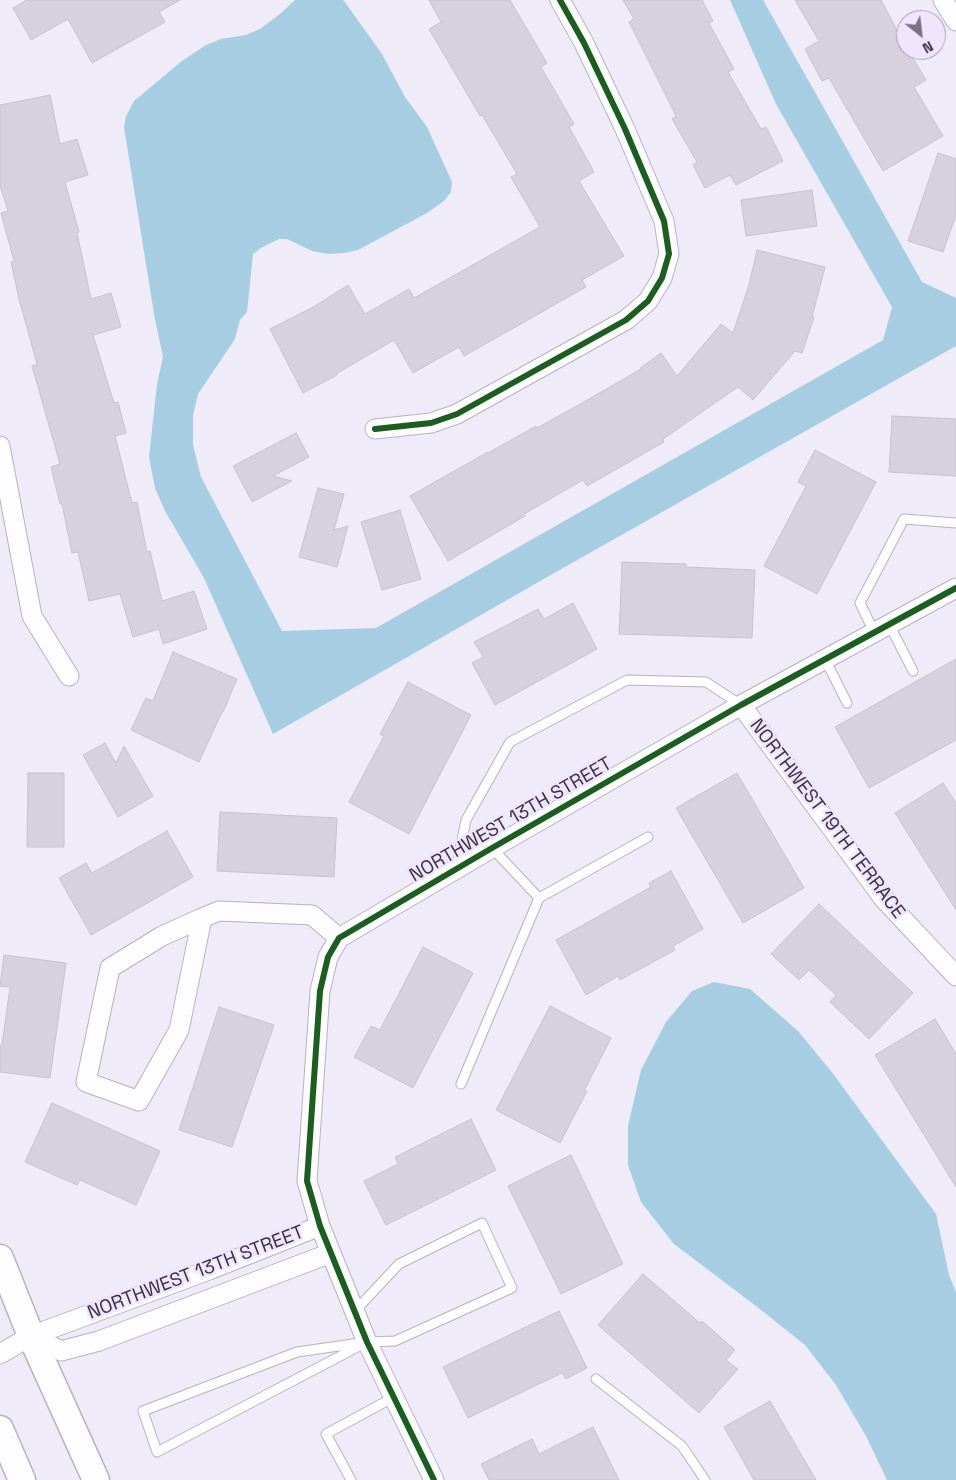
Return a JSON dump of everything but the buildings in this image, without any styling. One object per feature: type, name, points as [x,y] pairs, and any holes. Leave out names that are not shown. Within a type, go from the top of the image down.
[{"type":"main road","points":[[0,1258],[31,1336],[96,1480]]},
{"type":"main road","points":[[0,1429],[22,1480]]},
{"type":"street","points":[[375,429],[432,423],[457,414],[626,320],[648,301],[662,278],[670,254],[664,221],[625,128],[584,43],[560,0]]},
{"type":"street","points":[[943,0],[956,21]]},
{"type":"street","points":[[0,446],[32,616],[69,676]]},
{"type":"street","name":"NORTHWEST 13TH STREET","points":[[0,1354],[31,1336],[320,1226],[307,1181],[320,991],[328,957],[339,938],[741,705],[956,588]]},
{"type":"street","name":"NORTHWEST 19TH TERRACE","points":[[741,705],[884,899],[956,976]]},
{"type":"street","points":[[202,918],[179,1030],[139,1101],[86,1082],[110,968],[162,936],[202,918],[219,911],[312,915],[339,938]]},
{"type":"street","points":[[320,1226],[367,1342],[434,1480]]},
{"type":"street","name":"NORTHWEST 13TH STREET","points":[[31,1336],[61,1351],[99,1341],[331,1253]]},
{"type":"lane","points":[[914,671],[860,603],[904,519],[956,523]]},
{"type":"lane","points":[[825,659],[847,703]]},
{"type":"lane","points":[[456,869],[466,820],[510,742],[627,680],[706,682],[741,705]]},
{"type":"lane","points":[[462,1084],[540,898],[648,836]]},
{"type":"lane","points":[[492,848],[540,898]]},
{"type":"lane","points":[[355,1311],[398,1264],[482,1223],[512,1288],[395,1340],[367,1342],[297,1352],[143,1411],[157,1452],[367,1342]]},
{"type":"lane","points":[[596,1379],[682,1446],[705,1480]]},
{"type":"lane","points":[[351,1480],[326,1434],[394,1397]]},
{"type":"water","points":[[295,0],[344,1],[382,54],[405,97],[427,127],[452,182],[451,192],[444,201],[427,213],[358,250],[328,254],[312,251],[287,239],[279,239],[253,254],[247,312],[240,320],[235,339],[198,394],[193,415],[193,445],[201,477],[282,631],[376,628],[883,340],[892,307],[776,104],[730,0],[763,0],[922,282],[956,298],[956,346],[273,734],[204,578],[165,511],[155,488],[149,457],[157,384],[163,357],[154,314],[124,127],[126,116],[134,101],[182,61],[206,45],[221,39],[246,35],[260,29]]},
{"type":"water","points":[[714,982],[750,989],[798,1031],[831,1071],[936,1214],[949,1275],[956,1292],[956,1480],[887,1480],[866,1436],[836,1385],[805,1345],[674,1244],[641,1202],[628,1165],[628,1126],[641,1070],[666,1022],[692,991]]},
{"type":"cycle path","points":[[375,429],[431,423],[457,414],[626,320],[648,301],[662,278],[669,254],[664,221],[625,129],[584,43],[560,0]]},
{"type":"cycle path","points":[[434,1480],[367,1342],[320,1226],[307,1181],[320,991],[328,957],[339,938],[741,705],[956,588]]}]
